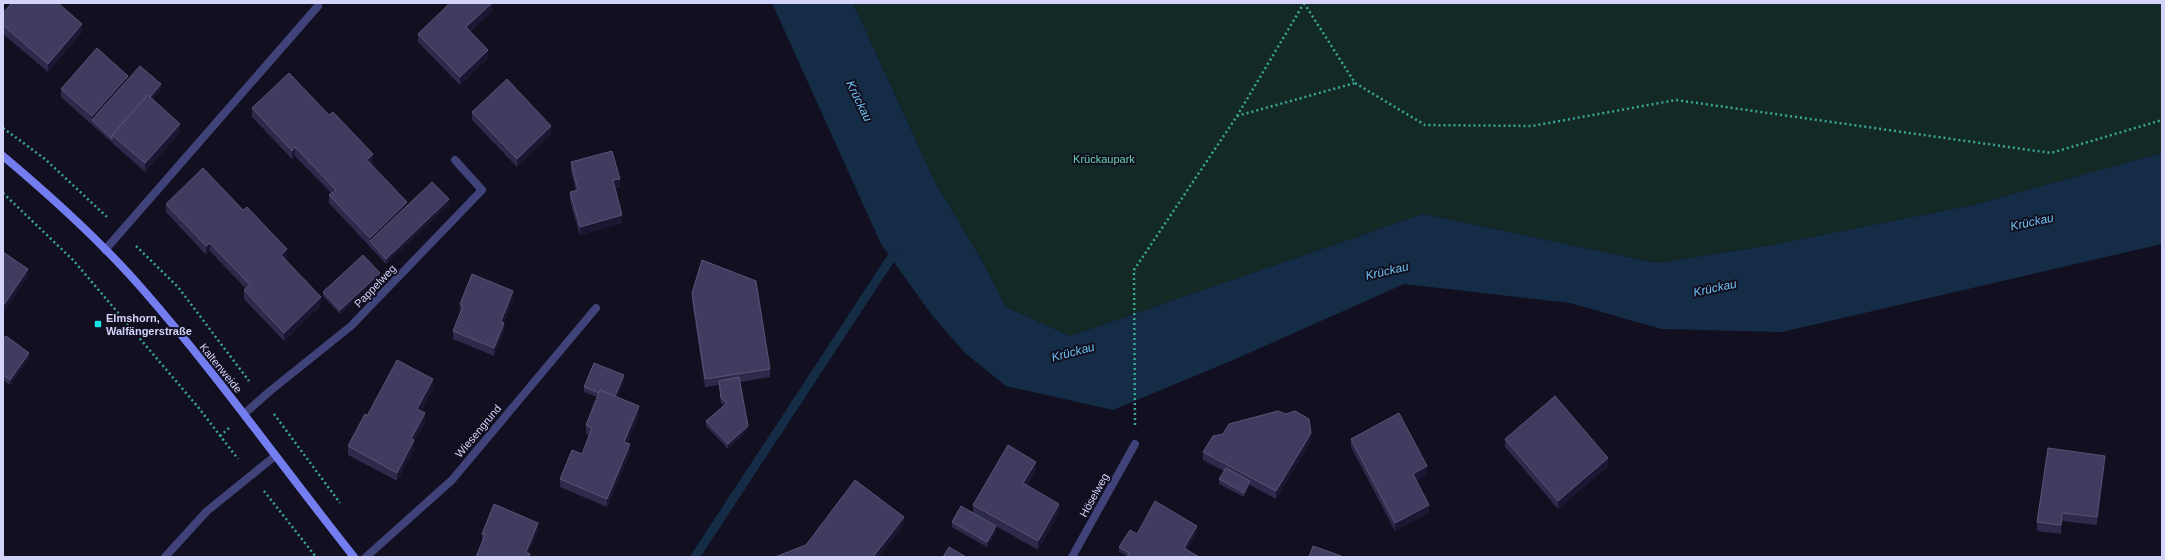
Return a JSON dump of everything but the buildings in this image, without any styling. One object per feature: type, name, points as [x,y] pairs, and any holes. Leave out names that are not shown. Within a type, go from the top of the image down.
[{"type":"main road","name":"Kaltenweide","points":[[3,156],[76,220],[145,291],[244,414],[354,557]]},
{"type":"street","points":[[105,250],[318,6]]},
{"type":"street","name":"Pappelweg","points":[[244,414],[270,391],[352,326],[482,190],[455,160]]},
{"type":"street","name":"Wiesengrund","points":[[366,557],[452,480],[596,308]]},
{"type":"street","name":"Höselweg","points":[[1072,557],[1135,444]]},
{"type":"street","points":[[165,557],[207,511],[275,456]]},
{"type":"path","points":[[1135,444],[1134,270],[1237,116],[1304,3],[1355,83],[1425,125],[1532,126],[1676,100],[2051,152],[2162,120]]},
{"type":"path","points":[[1237,116],[1355,83]]},
{"type":"path","points":[[3,194],[74,262],[198,407],[316,557]]},
{"type":"green space","name":"Krückaupark","points":[[853,3],[2162,3],[2162,153],[1973,205],[1772,245],[1657,263],[1423,214],[1070,336],[1006,307],[980,257],[934,180]]},
{"type":"water","name":"Krückau","points":[[772,3],[853,3],[934,180],[980,257],[1006,307],[1070,336],[1423,214],[1657,263],[1772,245],[1973,205],[2162,153],[2162,244],[1782,332],[1661,329],[1570,303],[1404,284],[1238,358],[1113,410],[1006,386],[965,353],[931,314],[881,244]]},
{"type":"waterway","points":[[695,557],[897,249]]},
{"type":"place","name":"Elmshorn, Walfängerstraße","points":[[98,324]]}]
